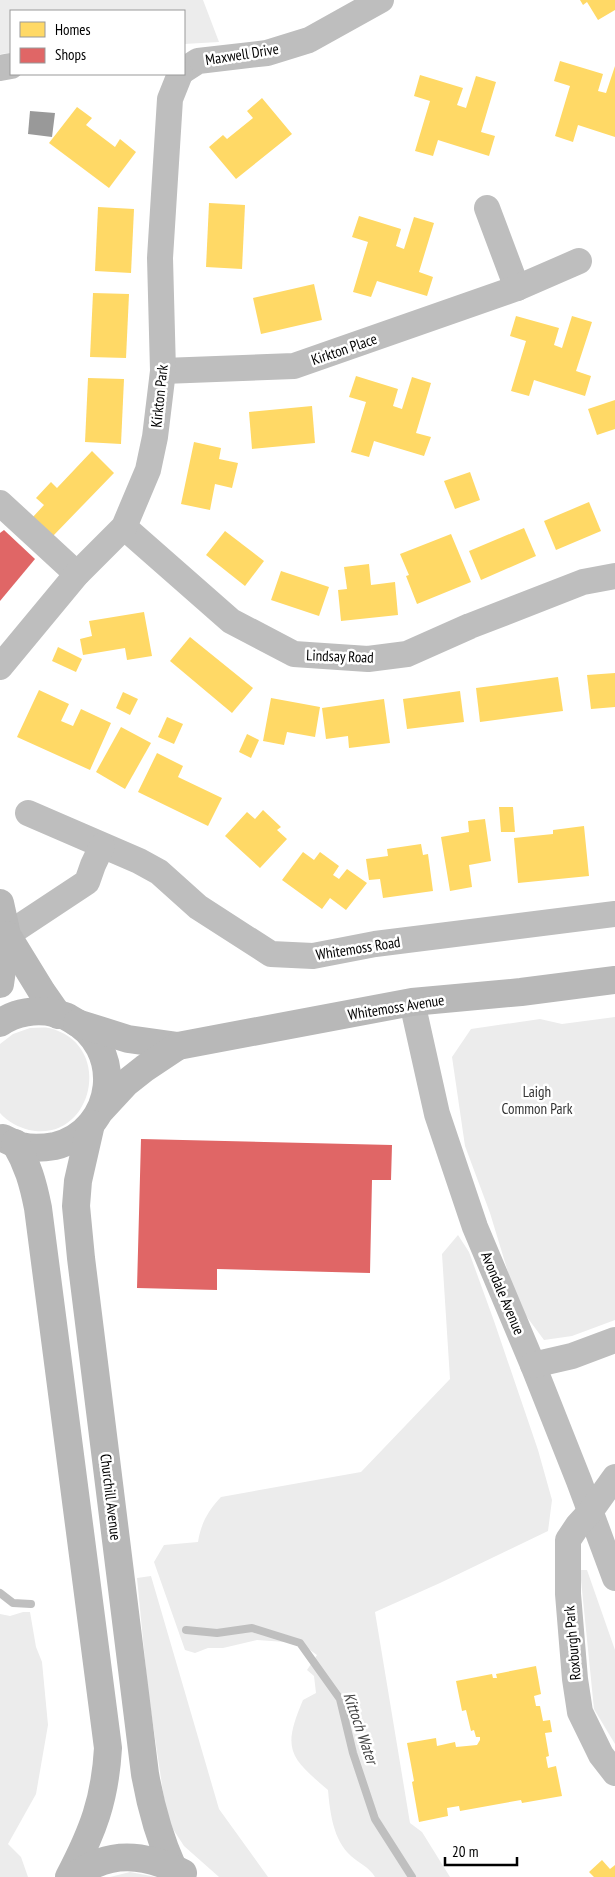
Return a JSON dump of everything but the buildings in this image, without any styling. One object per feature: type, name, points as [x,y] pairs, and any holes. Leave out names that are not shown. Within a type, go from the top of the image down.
[{"type":"street","name":"Maxwell Drive","points":[[185,69],[198,61],[267,53],[310,40],[381,0]]},
{"type":"street","name":"Kirkton Park","points":[[0,667],[77,574],[124,527],[148,470],[163,371],[160,258],[170,98],[180,75]]},
{"type":"street","points":[[486,208],[517,288]]},
{"type":"street","name":"Kirkton Place","points":[[163,371],[294,366],[517,288],[579,261]]},
{"type":"street","points":[[0,503],[77,574]]},
{"type":"street","name":"Lindsay Road","points":[[124,527],[231,621],[294,654],[368,660],[407,654],[470,626],[583,582],[615,576]]},
{"type":"street","name":"Whitemoss Road","points":[[28,812],[159,872],[198,907],[271,954],[313,956],[374,944],[615,914]]},
{"type":"street","points":[[7,934],[87,882],[102,846]]},
{"type":"street","points":[[0,903],[7,934],[0,984]]},
{"type":"street","name":"Churchill Avenue","points":[[7,934],[42,992],[68,1019],[87,1030],[100,1048],[107,1070],[107,1092],[95,1118],[78,1181],[76,1206],[145,1774],[154,1819],[162,1843],[181,1872]]},
{"type":"street","name":"Whitemoss Avenue","points":[[0,1023],[23,1012],[46,1011],[128,1039],[178,1046],[412,1002],[521,992],[615,980]]},
{"type":"street","name":"Avondale Avenue","points":[[412,1002],[437,1114],[475,1226],[533,1365],[615,1578]]},
{"type":"street","name":"Whitemoss Avenue","points":[[7,1140],[22,1146],[45,1148],[66,1143],[79,1134],[95,1118],[126,1083],[178,1046]]},
{"type":"street","points":[[7,1140],[26,1163],[33,1183],[38,1208],[108,1748],[102,1798],[91,1831],[69,1877]]},
{"type":"street","points":[[533,1365],[572,1356],[615,1340]]},
{"type":"street","name":"Roxburgh Park","points":[[615,1478],[568,1540],[568,1594],[575,1679],[580,1712],[601,1755],[615,1773]]},
{"type":"street","points":[[74,1877],[94,1865],[130,1857],[146,1858],[181,1872]]},
{"type":"green space","points":[[0,0],[203,0],[219,42],[185,44],[185,10],[10,10],[10,53],[0,54]]},
{"type":"green space","name":"Laigh Common Park","points":[[615,1017],[615,1320],[572,1336],[544,1340],[518,1305],[490,1213],[465,1146],[452,1057],[471,1029],[540,1019],[562,1024]]},
{"type":"green space","points":[[30,1028],[49,1028],[70,1038],[83,1053],[89,1071],[88,1090],[81,1108],[69,1122],[51,1130],[25,1129],[10,1122],[0,1113],[0,1044],[13,1034]]},
{"type":"green space","points":[[458,1235],[469,1252],[538,1450],[552,1500],[548,1531],[375,1612],[410,1823],[422,1832],[450,1877],[375,1877],[351,1856],[340,1842],[336,1834],[328,1790],[305,1769],[297,1760],[293,1751],[291,1741],[296,1717],[303,1700],[316,1693],[314,1676],[307,1670],[317,1655],[300,1643],[257,1640],[223,1648],[208,1648],[195,1653],[185,1650],[154,1562],[164,1545],[198,1542],[206,1518],[212,1507],[221,1497],[361,1472],[450,1379],[442,1254]]},
{"type":"green space","points":[[580,1570],[587,1570],[615,1650],[615,1744],[594,1709]]},
{"type":"green space","points":[[151,1576],[219,1809],[268,1877],[219,1877],[184,1846],[173,1829],[166,1812],[148,1691],[137,1578]]},
{"type":"green space","points":[[30,1612],[36,1647],[42,1662],[48,1725],[36,1794],[8,1844],[21,1857],[28,1877],[0,1877],[0,1614],[10,1616]]},
{"type":"green space","points":[[130,1872],[156,1877],[110,1877]]},
{"type":"waterway","name":"Kittoch Water","points":[[0,1593],[13,1603],[31,1604]]},
{"type":"waterway","name":"Kittoch Water","points":[[186,1630],[217,1633],[252,1628],[300,1643],[340,1699],[353,1753],[375,1819],[412,1877]]}]
